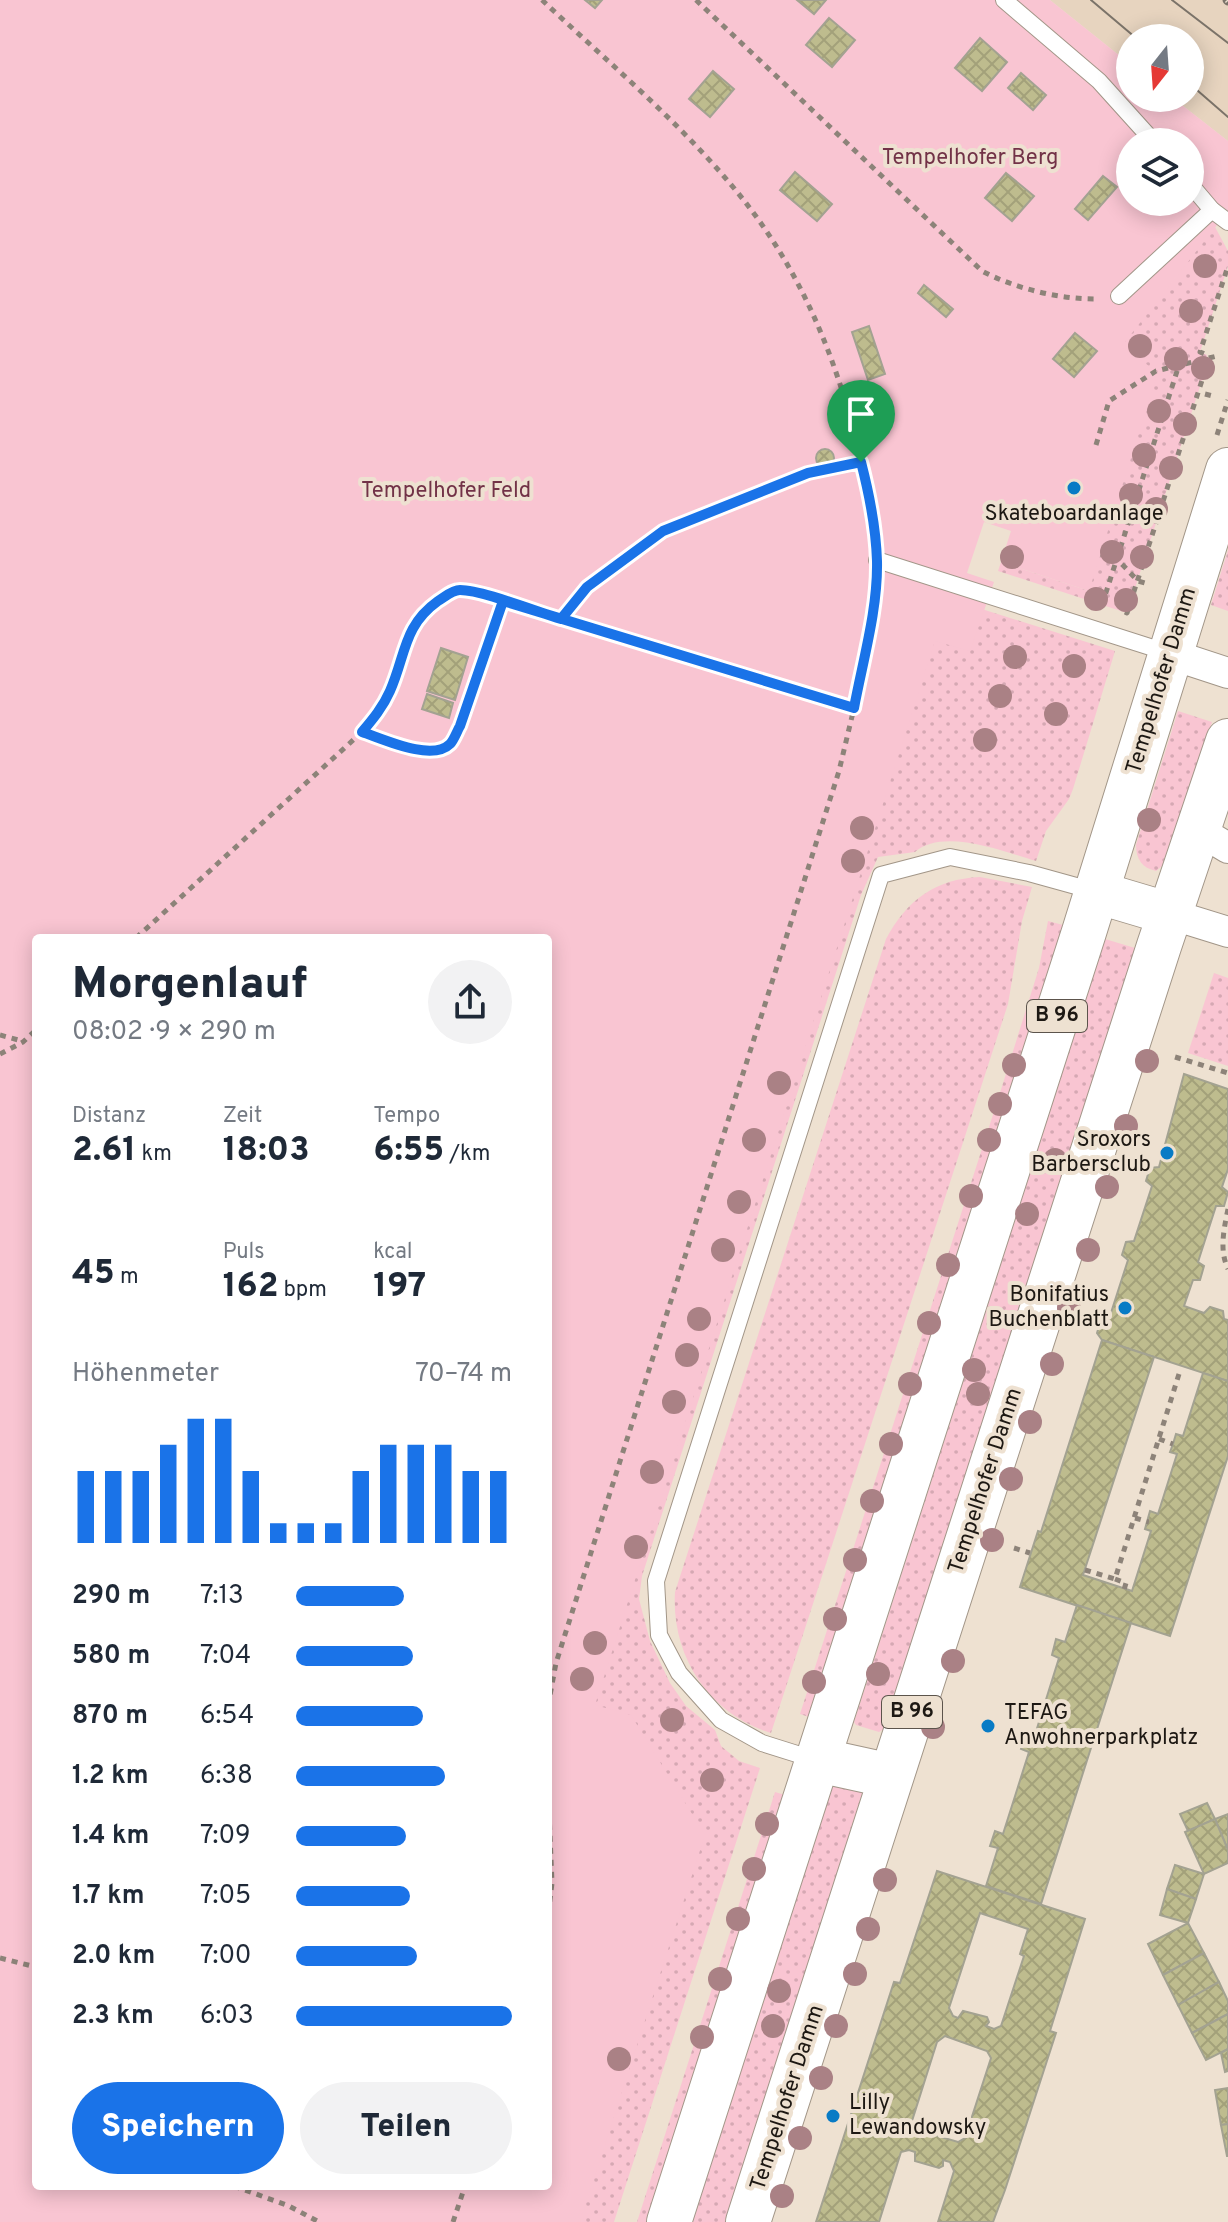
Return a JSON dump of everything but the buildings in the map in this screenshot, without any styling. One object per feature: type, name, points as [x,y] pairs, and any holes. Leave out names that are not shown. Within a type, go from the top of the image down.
[{"type":"main road","name":"Tempelhofer Damm","points":[[669,2222],[1096,892],[1170,654],[1221,458]]},
{"type":"main road","name":"Tempelhofer Damm","points":[[748,2222],[1170,914],[1213,839],[1228,741]]},
{"type":"main road","points":[[818,1760],[891,1776]]},
{"type":"street","points":[[1170,654],[1228,673]]},
{"type":"street","points":[[1096,892],[1228,932]]},
{"type":"lane","points":[[1004,0],[1099,81],[1141,128]]},
{"type":"lane","points":[[1204,201],[1228,222]]},
{"type":"lane","points":[[1119,296],[1212,210]]},
{"type":"lane","points":[[877,560],[1097,622],[1170,654]]},
{"type":"lane","points":[[818,1760],[762,1743],[721,1720],[679,1673],[659,1635],[656,1581],[876,888],[881,875],[950,857],[1029,873],[1096,892]]},
{"type":"path","points":[[542,0],[673,125],[752,211],[809,304],[834,367],[867,484],[877,560],[875,598],[854,708],[834,786],[556,1663],[552,1684]]},
{"type":"path","points":[[696,0],[982,271],[1019,286],[1081,299],[1119,296]]},
{"type":"path","points":[[1087,600],[1127,613],[1141,582],[1207,359],[1207,355],[1200,352],[1228,266]]},
{"type":"path","points":[[1096,445],[1109,401],[1156,371],[1217,356]]},
{"type":"path","points":[[1134,615],[1129,625],[1097,622],[1179,365]]},
{"type":"path","points":[[1205,394],[1213,396]]},
{"type":"path","points":[[1221,458],[1228,400]]},
{"type":"path","points":[[561,619],[587,587],[663,531],[808,473],[861,462]]},
{"type":"path","points":[[1101,554],[1117,559],[1141,582]]},
{"type":"path","points":[[140,934],[362,732],[384,704],[409,632],[425,610],[458,590],[854,708]]},
{"type":"path","points":[[362,732],[436,752],[450,744],[460,726],[503,601]]},
{"type":"path","points":[[0,1054],[32,1034]]},
{"type":"path","points":[[0,1035],[23,1042]]},
{"type":"path","points":[[1175,1057],[1228,1073]]},
{"type":"path","points":[[1228,1209],[1223,1230],[1223,1259],[1228,1269]]},
{"type":"path","points":[[1115,1579],[1179,1374]]},
{"type":"path","points":[[1158,1439],[1173,1444]]},
{"type":"path","points":[[1134,1517],[1149,1522]]},
{"type":"path","points":[[1014,1548],[1030,1553]]},
{"type":"path","points":[[1085,1570],[1126,1583],[1124,1590]]},
{"type":"path","points":[[0,1958],[32,1966]]},
{"type":"path","points":[[245,2190],[289,2206],[319,2222]]},
{"type":"path","points":[[453,2222],[464,2190]]},
{"type":"shaded area","points":[[1050,0],[1228,0],[1228,141],[1191,112],[1204,112],[1204,24],[1116,24],[1116,53]]},
{"type":"green space","name":"Tempelhofer Feld","points":[[0,0],[1050,0],[1116,53],[1116,112],[1191,112],[1228,141],[1228,211],[1121,347],[1158,372],[1089,591],[1001,562],[1011,531],[984,522],[967,573],[994,582],[970,651],[935,641],[595,1705],[631,1715],[705,1835],[580,2222],[0,2222]]},
{"type":"green space","points":[[1215,227],[1228,251],[1228,266],[1200,352],[1207,355],[1205,371],[1127,613],[998,571],[1001,562],[1089,591],[1120,347]]},
{"type":"green space","points":[[1228,550],[1228,611],[1211,605]]},
{"type":"green space","points":[[947,598],[1115,651],[1073,789],[1046,831],[1036,861],[974,844],[941,842],[915,852],[878,857],[861,895],[642,1576],[639,1599],[650,1641],[670,1683],[686,1706],[715,1730],[721,1746],[739,1761],[760,1768],[614,2222],[469,2222],[539,2190],[552,2190],[552,2062],[562,1751]]},
{"type":"green space","points":[[1178,711],[1212,722],[1162,866],[1156,871],[1141,862],[1136,845]]},
{"type":"green space","points":[[980,877],[1032,887],[1022,921],[1008,1004],[771,1733],[729,1712],[698,1679],[687,1660],[680,1638],[675,1616],[675,1592],[886,939],[903,913],[924,894],[949,882]]},
{"type":"green space","points":[[1048,921],[1063,925],[809,1717],[800,1714],[999,1096],[1039,968]]},
{"type":"green space","points":[[1105,939],[1135,948],[885,1728],[879,1732],[854,1722]]},
{"type":"green space","points":[[1214,973],[1228,978],[1228,1066],[1188,1053]]},
{"type":"green space","points":[[834,1779],[863,1791],[726,2222],[691,2222]]},
{"type":"green space","points":[[775,1792],[785,1795],[648,2222],[637,2222]]},
{"type":"tram line","points":[[1091,0],[1119,24]]},
{"type":"tram line","points":[[1172,0],[1228,43]]},
{"type":"tram line","points":[[1204,96],[1228,117]]},
{"type":"place","name":"Skateboardanlage","points":[[1074,488]]},
{"type":"place","name":"Sroxors Barbersclub","points":[[1167,1153]]},
{"type":"place","name":"Bonifatius Buchenblatt","points":[[1125,1308]]},
{"type":"place","name":"TEFAG Anwohnerparkplatz","points":[[988,1726]]},
{"type":"place","name":"Lilly Lewandowsky","points":[[833,2116]]},
{"type":"route","points":[[861,462],[808,473],[663,531],[587,587],[561,619],[503,601],[473,593],[458,590],[448,594],[416,620],[384,704],[362,732],[436,752],[450,744],[460,726],[503,601],[561,619],[854,708],[875,598],[877,560],[861,462]]},
{"type":"park label","name":"Tempelhofer Berg","points":[[970,158]]}]
